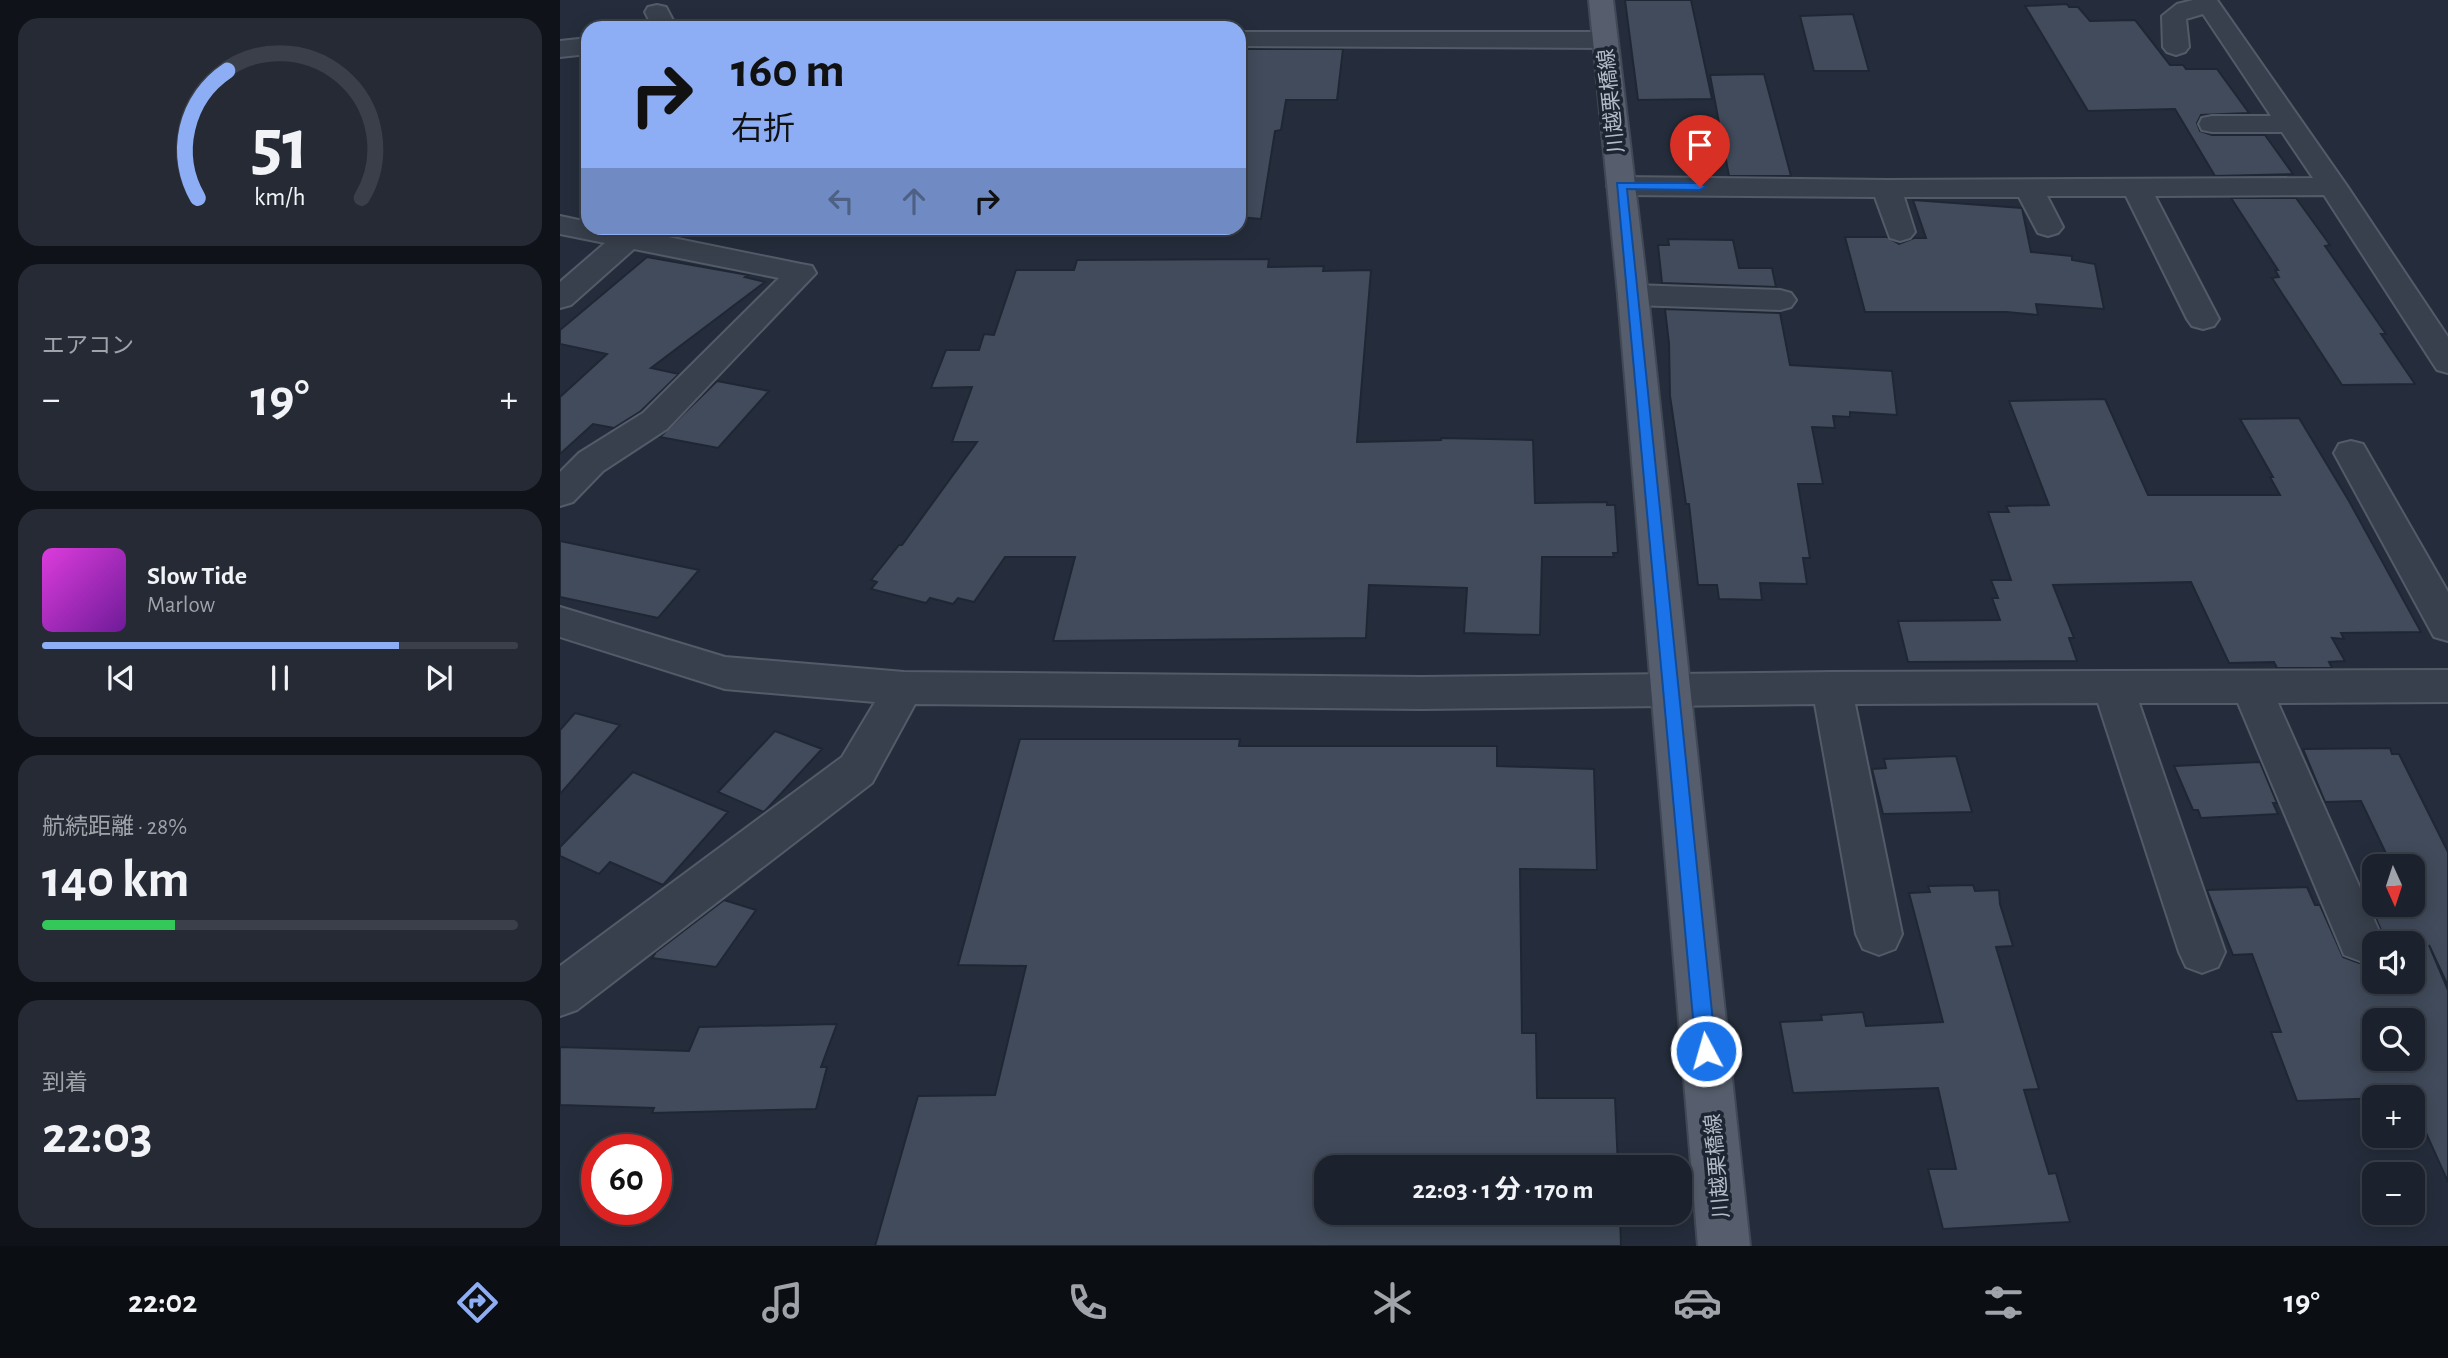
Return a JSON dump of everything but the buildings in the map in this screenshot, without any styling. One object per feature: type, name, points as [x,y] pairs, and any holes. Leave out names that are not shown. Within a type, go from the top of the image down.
[{"type":"main road","name":"川越栗橋線","points":[[1601,0],[1633,296],[1724,1246]]},
{"type":"street","points":[[2176,47],[2174,16],[2186,9],[2207,3],[2333,186],[2448,362]]},
{"type":"street","points":[[1246,39],[1604,40]]},
{"type":"street","points":[[560,49],[581,47]]},
{"type":"street","points":[[2213,124],[2290,124]]},
{"type":"street","points":[[1621,186],[1887,189],[2333,186]]},
{"type":"street","points":[[2136,187],[2203,319]]},
{"type":"street","points":[[2029,188],[2048,227]]},
{"type":"street","points":[[1887,189],[1900,232]]},
{"type":"street","points":[[560,225],[581,229]]},
{"type":"street","points":[[560,493],[592,462],[654,421],[801,272],[613,235]]},
{"type":"street","points":[[560,298],[629,238]]},
{"type":"street","points":[[1633,296],[1780,300]]},
{"type":"street","points":[[2351,453],[2448,626]]},
{"type":"street","points":[[560,622],[725,673],[904,688],[1408,693],[1671,689],[2448,686]]},
{"type":"street","points":[[2113,687],[2202,952]]},
{"type":"street","points":[[2251,687],[2360,940]]},
{"type":"street","points":[[560,994],[857,771],[904,688]]},
{"type":"street","points":[[1832,688],[1879,934]]},
{"type":"route","points":[[1700,187],[1621,186],[1706,1051]]}]
